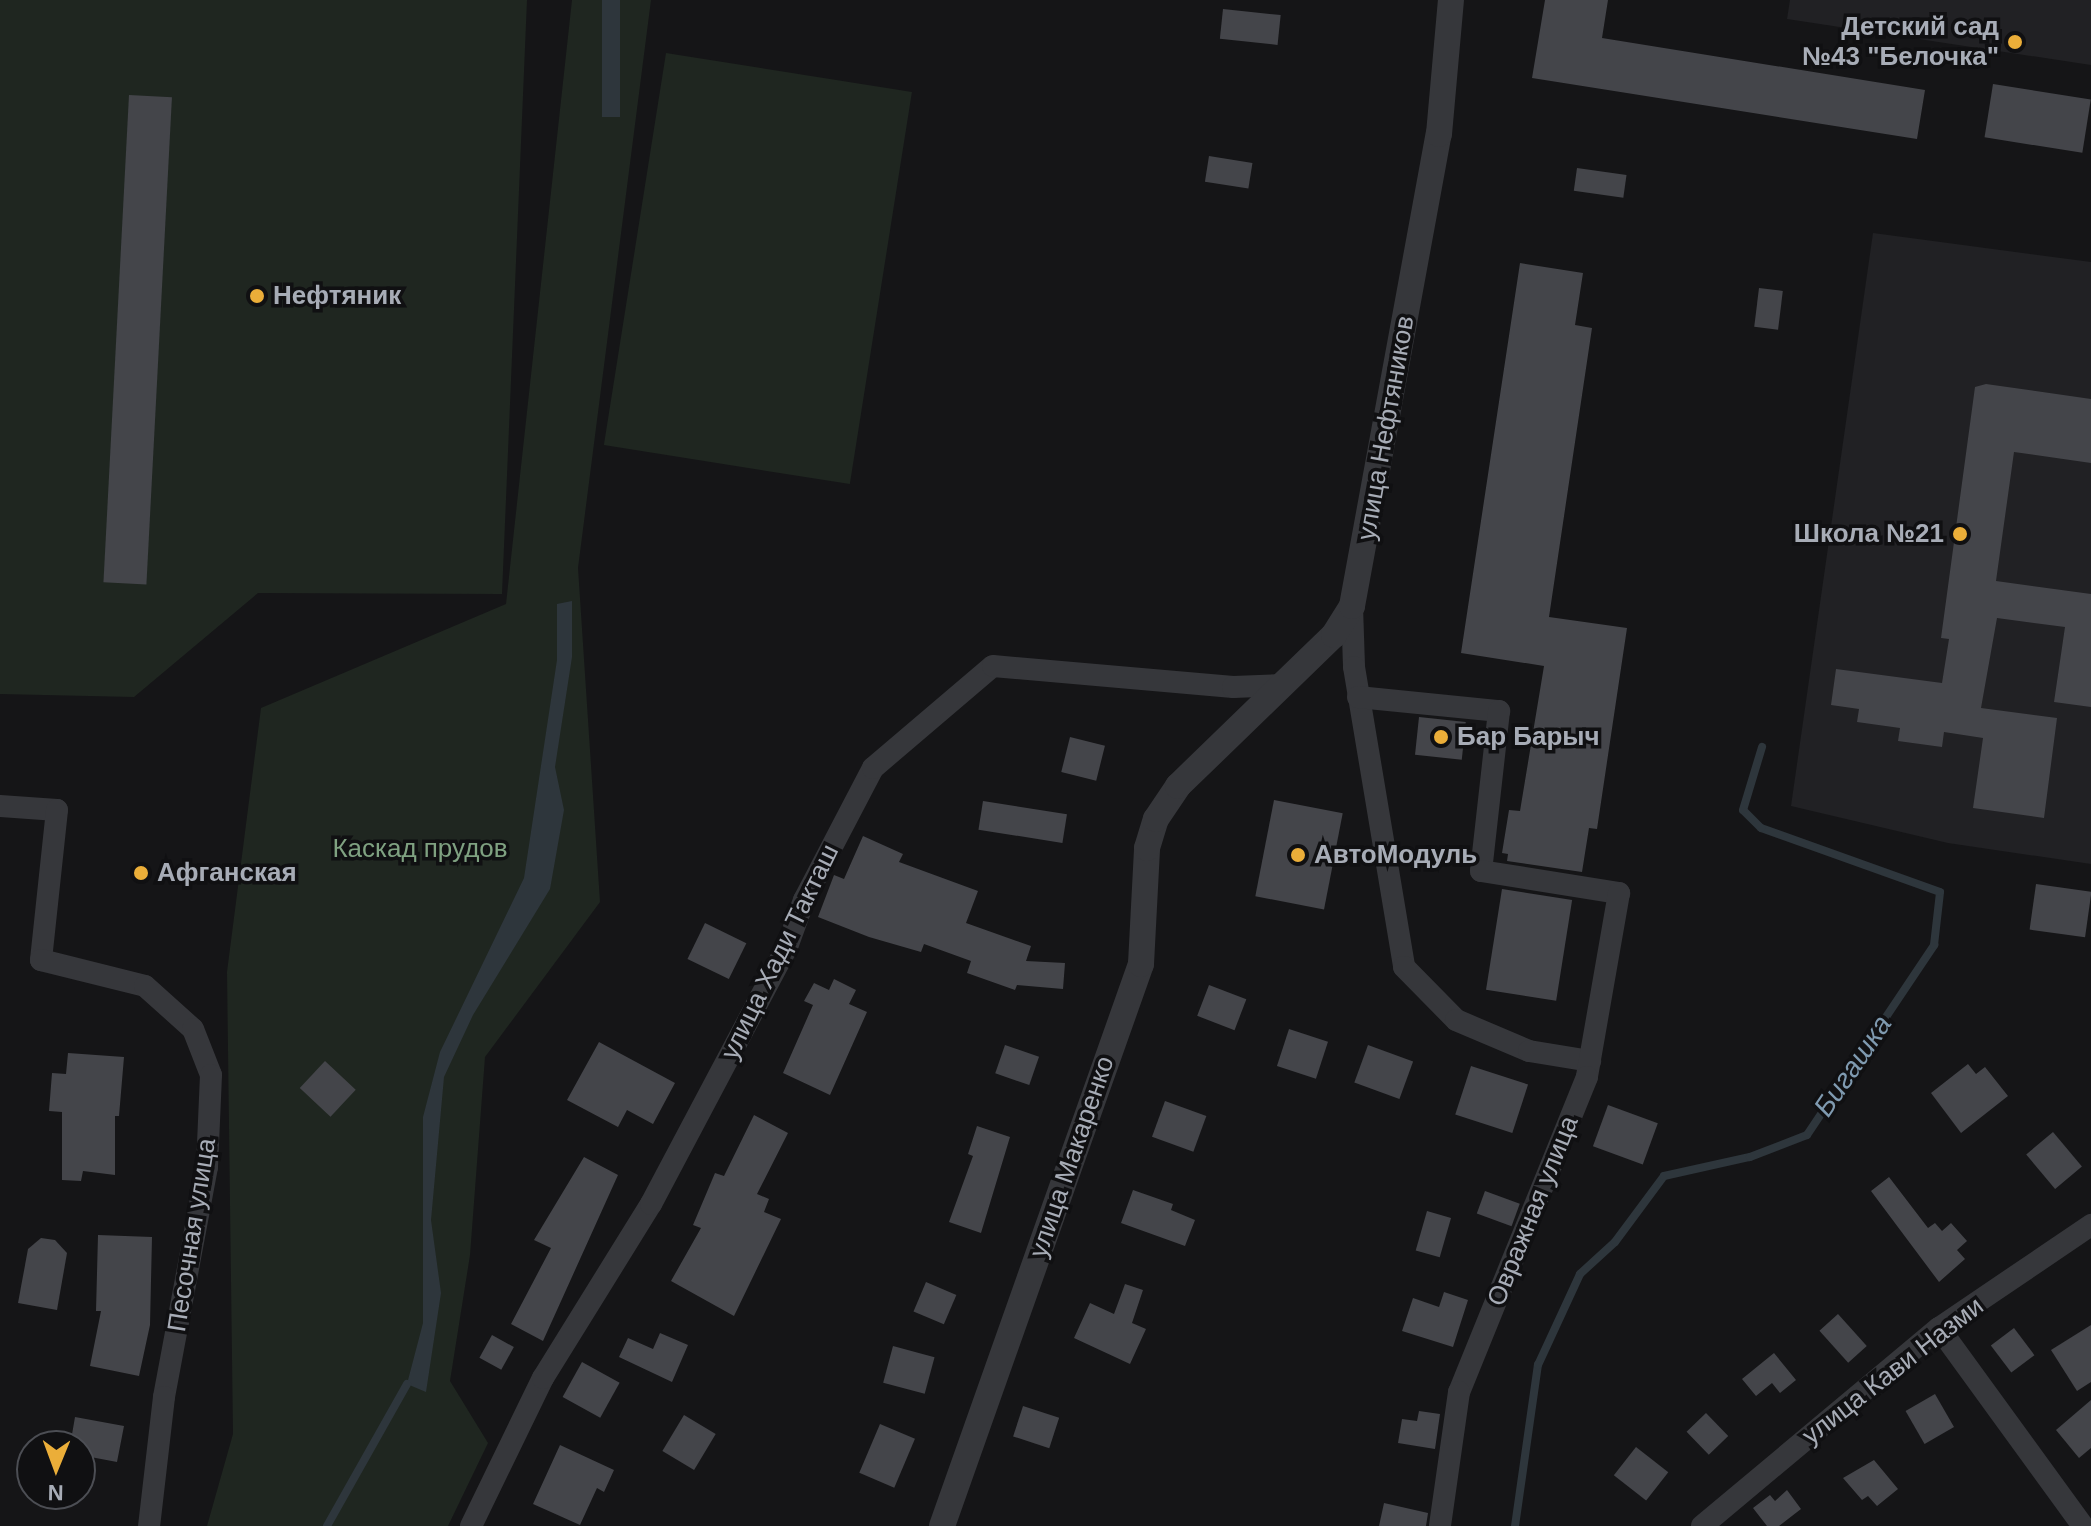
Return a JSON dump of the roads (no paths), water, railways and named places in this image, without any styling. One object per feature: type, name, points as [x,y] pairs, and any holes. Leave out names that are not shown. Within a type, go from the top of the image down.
[{"type":"street","name":"улица Нефтяников","points":[[1178,786],[1334,635],[1352,606],[1439,134],[1451,0]]},
{"type":"street","points":[[1352,606],[1358,697],[1404,967],[1456,1020],[1529,1051],[1590,1061]]},
{"type":"street","name":"улица Хади Такташ","points":[[471,1526],[543,1378],[651,1204],[873,768],[993,666],[1233,687],[1282,685]]},
{"type":"street","name":"Овражная улица","points":[[1358,697],[1499,711],[1481,871],[1619,893],[1590,1061],[1459,1392],[1440,1526]]},
{"type":"street","name":"улица Макаренко","points":[[942,1526],[1141,964],[1147,848],[1156,819],[1178,786]]},
{"type":"street","name":"Песочная улица","points":[[0,806],[57,810],[41,960],[145,986],[193,1029],[211,1075],[207,1167],[164,1397],[149,1526]]},
{"type":"street","name":"улица Кави Назми","points":[[1702,1526],[1939,1328],[2091,1225]]},
{"type":"street","points":[[1939,1328],[2083,1526]]},
{"type":"waterway","name":"Бигашка","points":[[1515,1526],[1538,1365],[1580,1274],[1615,1242],[1664,1176],[1750,1157],[1807,1135],[1934,945],[1940,892],[1761,828],[1743,810],[1762,747]]},
{"type":"waterway","points":[[327,1526],[407,1384]]},
{"type":"place","name":"Детский сад №43 \"Белочка\"","points":[[2015,42]]},
{"type":"place","name":"Нефтяник","points":[[257,296]]},
{"type":"place","name":"Школа №21","points":[[1960,534]]},
{"type":"place","name":"Бар Барыч","points":[[1441,737]]},
{"type":"place","name":"АвтоМодуль","points":[[1298,855]]},
{"type":"place","name":"Афганская","points":[[141,873]]},
{"type":"park label","name":"Каскад прудов","points":[[420,849]]}]
